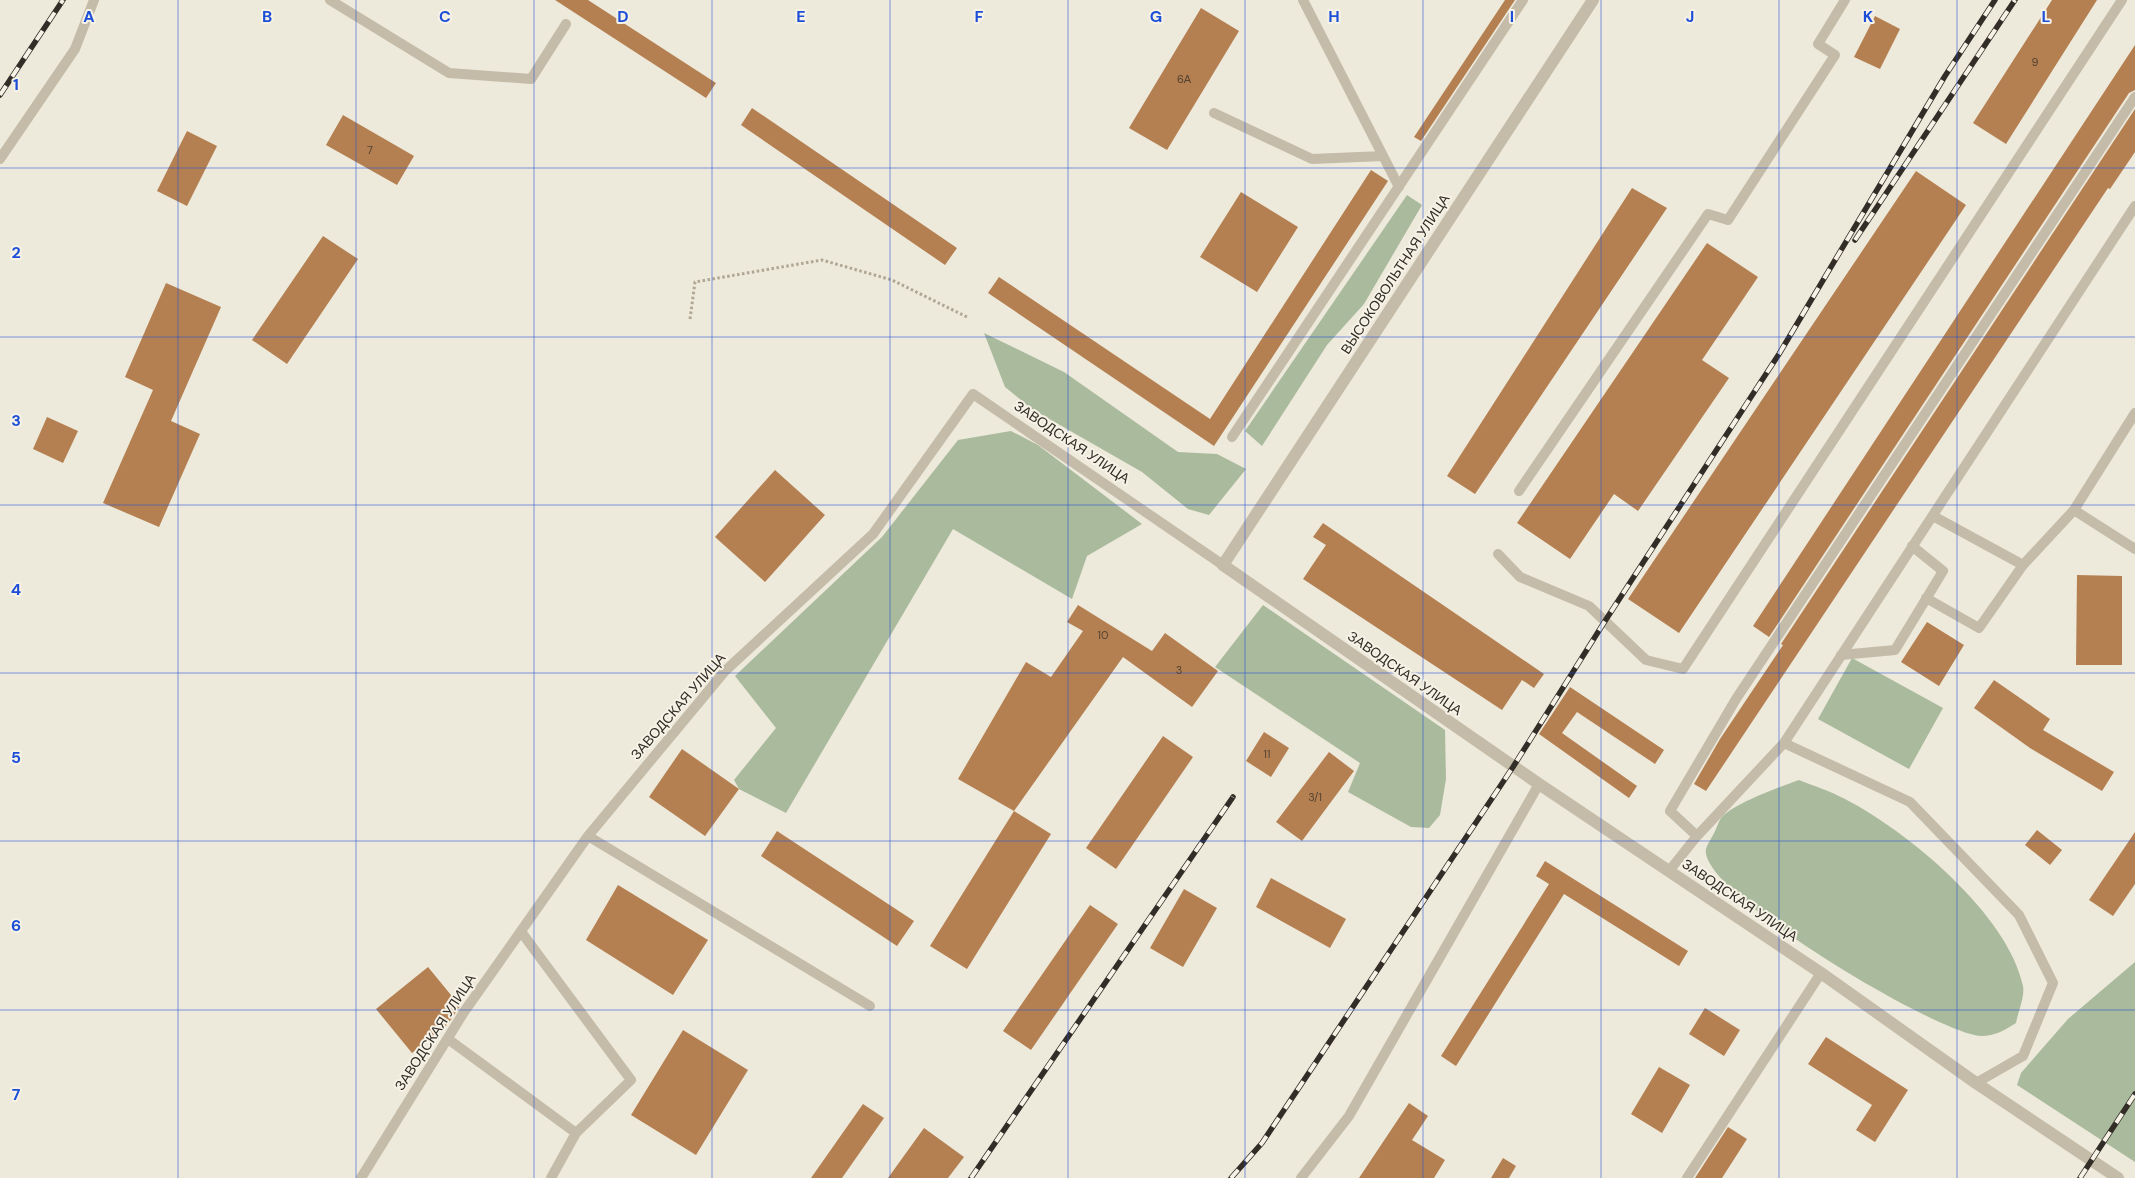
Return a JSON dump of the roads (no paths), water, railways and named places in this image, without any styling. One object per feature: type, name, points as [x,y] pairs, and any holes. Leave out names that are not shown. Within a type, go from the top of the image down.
[{"type":"street","name":"ВЫСОКОВОЛЬТНАЯ УЛИЦА","points":[[1223,565],[1593,0]]},
{"type":"street","name":"ЗАВОДСКАЯ УЛИЦА","points":[[1223,565],[1539,784],[1821,972],[1976,1083],[2118,1178]]},
{"type":"lane","points":[[0,159],[76,49],[94,0]]},
{"type":"lane","points":[[330,0],[449,73],[532,79],[566,24]]},
{"type":"lane","points":[[1303,0],[1399,186]]},
{"type":"lane","points":[[1232,437],[1523,0]]},
{"type":"lane","points":[[1519,491],[1708,214],[1728,220],[1835,55],[1818,44],[1845,0]]},
{"type":"lane","points":[[1498,554],[1520,576],[1589,606],[1646,660],[1683,669],[2122,0]]},
{"type":"lane","points":[[1697,836],[1670,811],[1731,708],[2135,97]]},
{"type":"lane","points":[[1214,113],[1312,159],[1383,156]]},
{"type":"lane","points":[[1669,870],[1697,836],[1784,743],[2135,206]]},
{"type":"lane","name":"ЗАВОДСКАЯ УЛИЦА","points":[[361,1178],[464,1012],[522,933],[588,836],[725,671],[873,534],[973,394],[1223,565]]},
{"type":"lane","points":[[1926,598],[1979,628],[2023,565],[2074,510],[2135,413]]},
{"type":"lane","points":[[2074,510],[2135,550]]},
{"type":"lane","points":[[1932,516],[2023,565]]},
{"type":"lane","points":[[1841,655],[1895,650],[1943,572],[1912,546]]},
{"type":"lane","points":[[1784,743],[1910,802],[2019,915],[2053,983],[2023,1056],[1976,1083]]},
{"type":"lane","points":[[1301,1178],[1348,1116],[1539,784]]},
{"type":"lane","points":[[588,836],[870,1006]]},
{"type":"lane","points":[[522,933],[631,1080],[576,1134],[551,1178]]},
{"type":"lane","points":[[1687,1178],[1821,972]]},
{"type":"lane","points":[[448,1039],[576,1134]]},
{"type":"railway","points":[[0,95],[63,0]]},
{"type":"railway","points":[[1231,1178],[1262,1143],[1513,767],[1605,621],[1779,354],[1945,76],[1995,0]]},
{"type":"railway","points":[[1855,240],[2015,0]]},
{"type":"railway","points":[[971,1178],[1233,797]]},
{"type":"railway","points":[[2080,1178],[2135,1094]]}]
